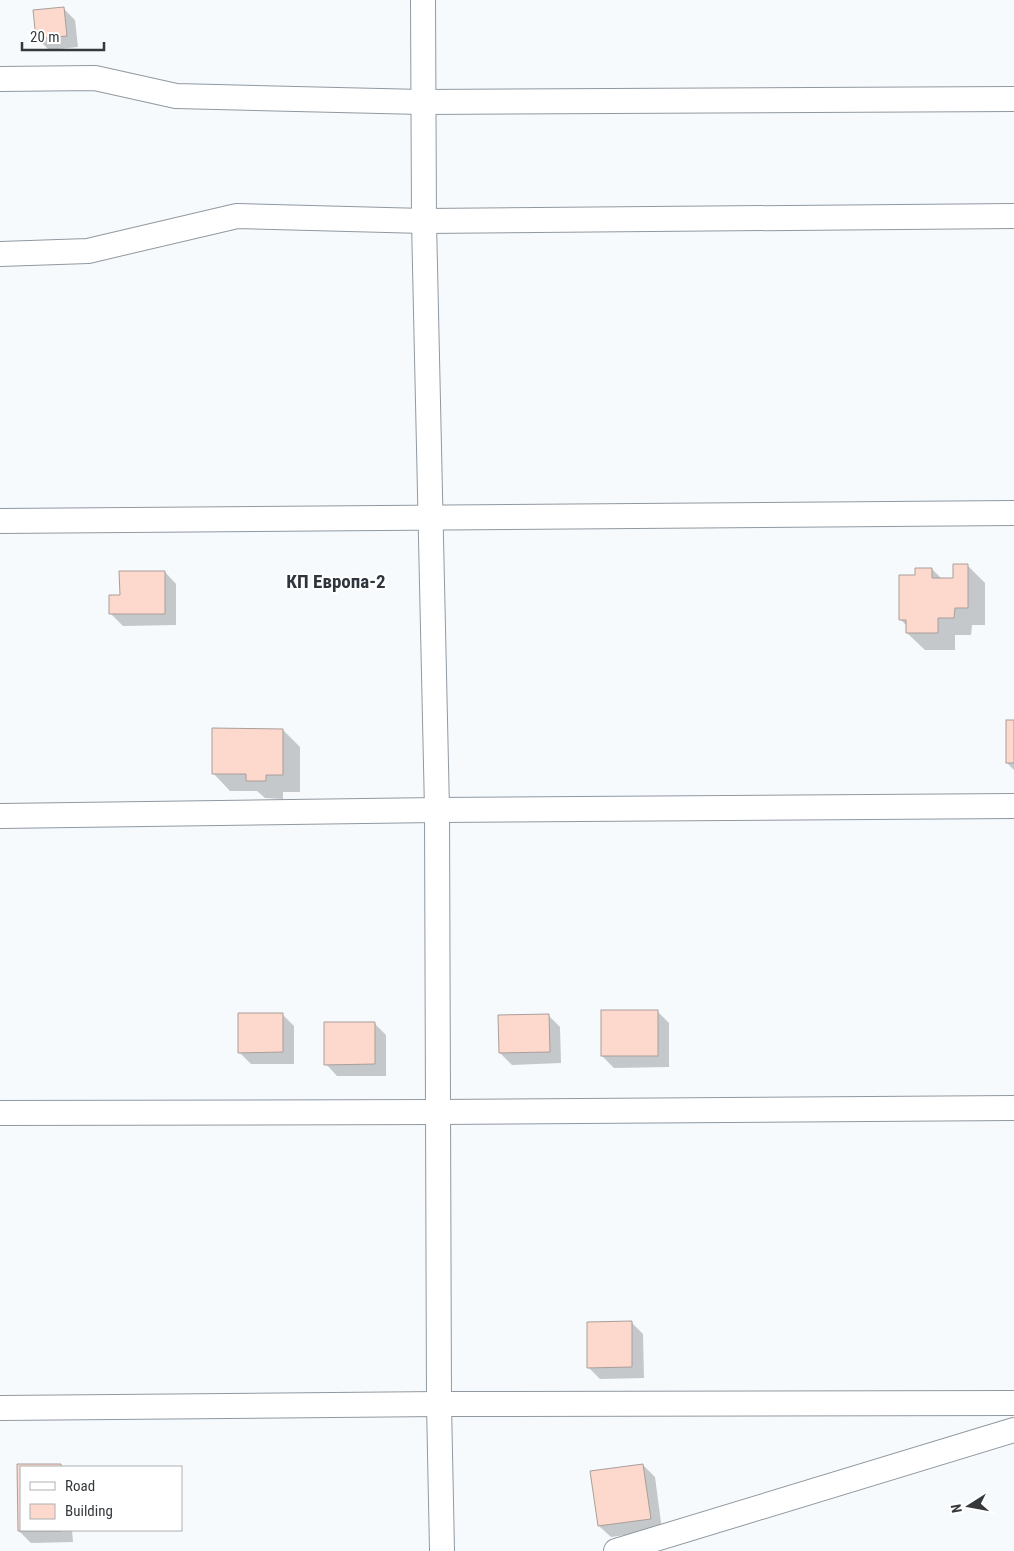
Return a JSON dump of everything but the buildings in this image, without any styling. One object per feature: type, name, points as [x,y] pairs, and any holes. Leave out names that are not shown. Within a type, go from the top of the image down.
[{"type":"street","points":[[423,0],[422,102],[429,519],[437,810],[437,1112],[442,1551]]},
{"type":"street","points":[[0,79],[95,78],[176,96],[422,102],[1014,99]]},
{"type":"street","points":[[0,254],[88,252],[237,216],[424,221],[1014,216]]},
{"type":"street","points":[[0,521],[429,519],[1014,512]]},
{"type":"street","points":[[0,816],[437,810],[1014,806]]},
{"type":"street","points":[[0,1113],[1014,1108]]},
{"type":"street","points":[[0,1408],[439,1404],[1014,1403]]},
{"type":"street","points":[[616,1551],[1014,1430]]},
{"type":"district","name":"КП Европа-2","points":[[336,581]]}]
